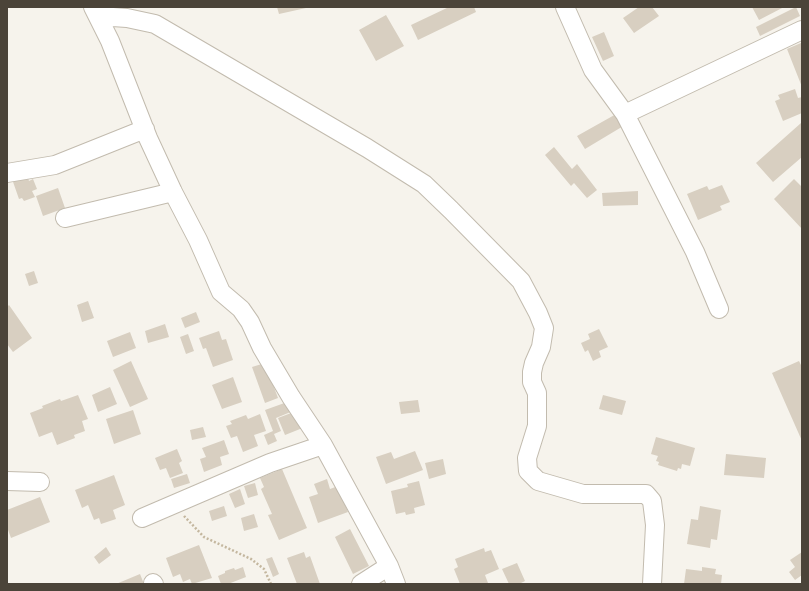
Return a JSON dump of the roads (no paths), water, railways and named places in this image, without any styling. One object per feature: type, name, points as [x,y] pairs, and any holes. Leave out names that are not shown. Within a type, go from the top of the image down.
[{"type":"street","points":[[565,7],[593,70],[625,114],[695,252],[719,309]]},
{"type":"street","points":[[95,12],[110,41],[173,192],[198,240],[221,292],[241,309],[250,322],[262,348],[291,397],[323,445],[389,566],[396,584]]},
{"type":"street","points":[[95,12],[155,24],[223,62],[294,107],[424,184],[521,281],[538,313],[544,328],[541,347],[532,372],[532,382],[537,393],[537,426],[527,458],[528,471],[538,481],[583,494],[646,494],[652,501],[655,525],[652,584]]},
{"type":"street","points":[[625,114],[802,30]]},
{"type":"street","points":[[7,173],[55,165],[145,128]]},
{"type":"street","points":[[65,218],[173,192]]},
{"type":"street","points":[[142,518],[270,464],[323,445]]},
{"type":"street","points":[[7,481],[40,482]]},
{"type":"street","points":[[361,584],[389,566]]}]
